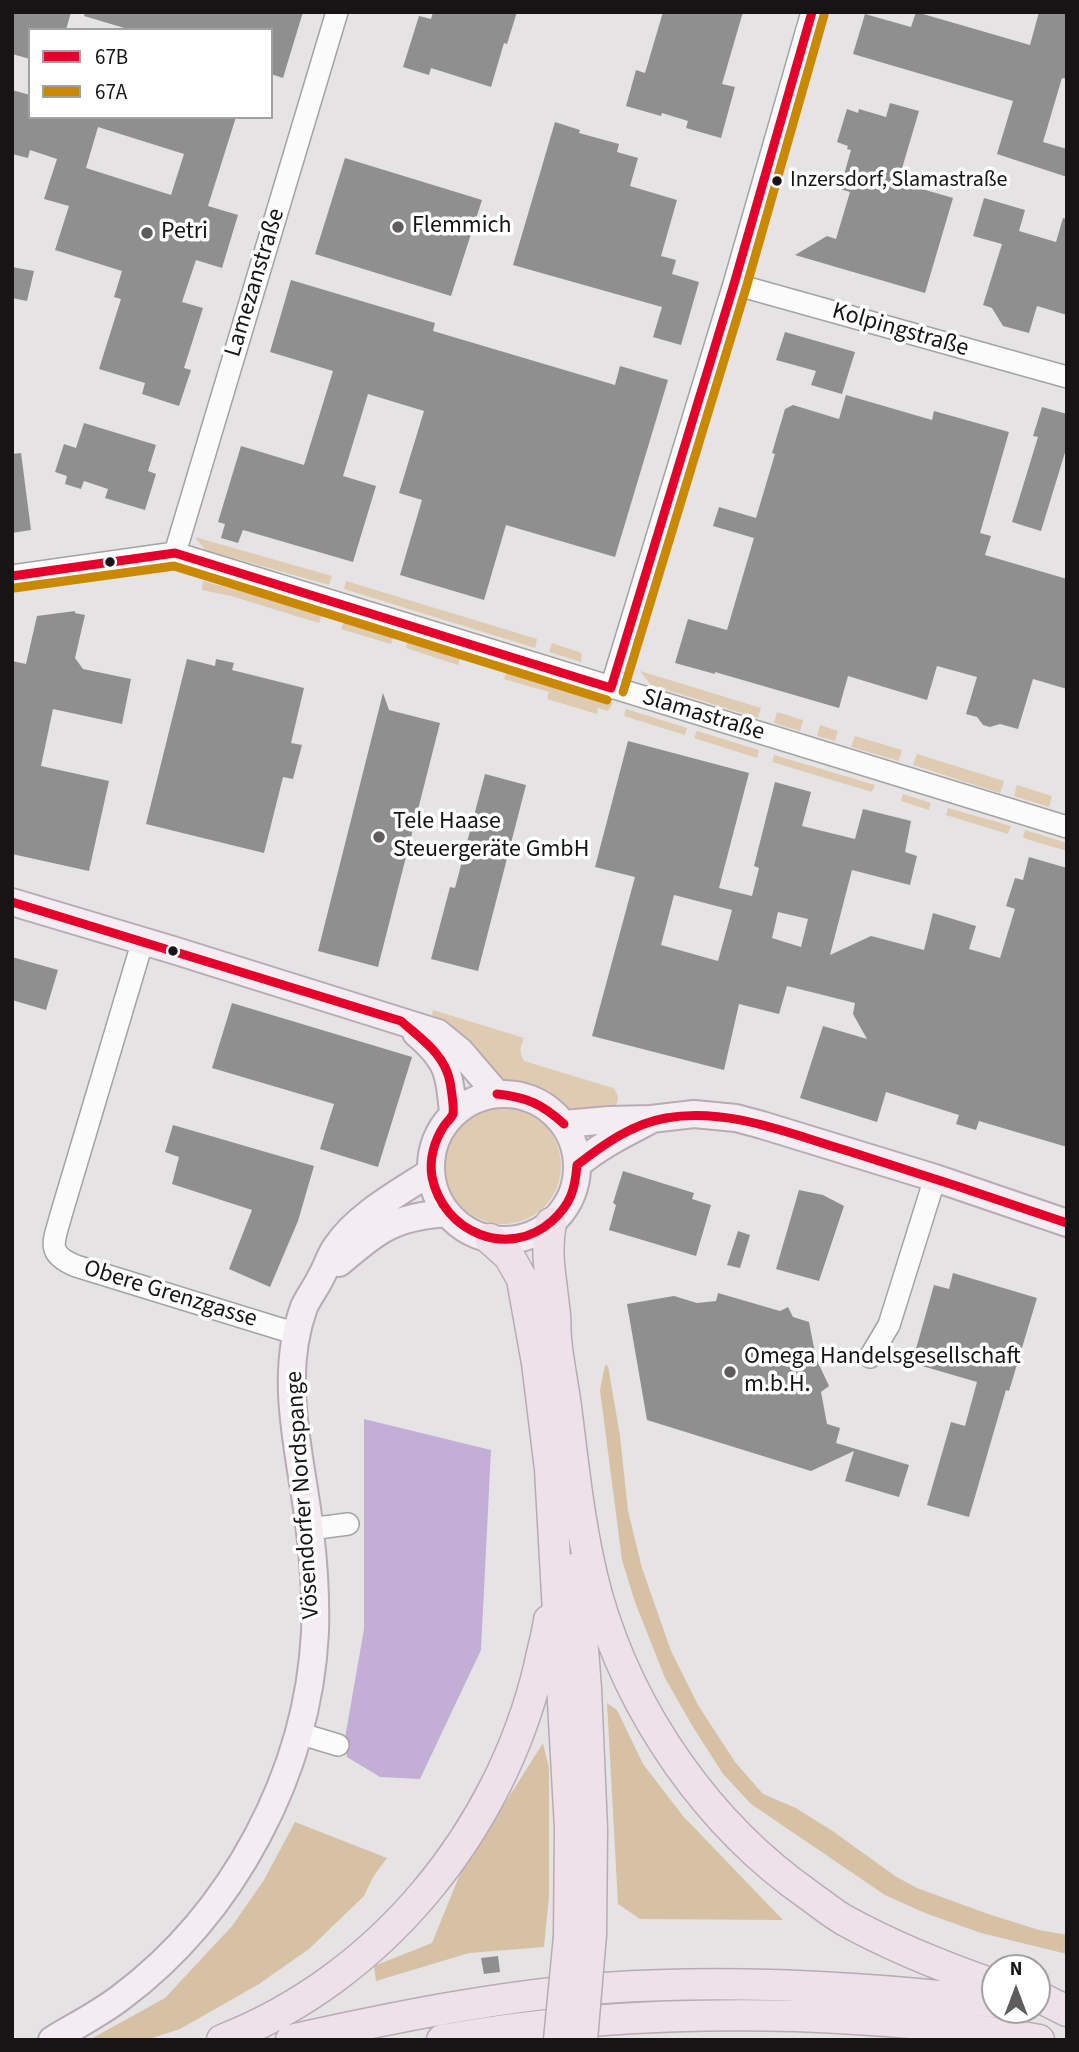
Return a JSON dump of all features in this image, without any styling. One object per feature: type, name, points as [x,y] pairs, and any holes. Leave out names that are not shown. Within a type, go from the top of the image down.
[{"type":"highway","points":[[551,1223],[547,1260],[555,1308],[556,1340],[573,1474],[597,1594],[615,1649],[645,1712],[684,1773],[730,1828],[780,1876],[843,1919],[918,1957],[981,1980]]},
{"type":"highway","points":[[490,1239],[509,1256],[517,1269],[525,1293],[550,1469],[570,1828],[580,1936],[582,2040]]},
{"type":"highway","points":[[540,2035],[580,1936],[592,1829],[573,1474]]},
{"type":"highway","points":[[222,2040],[305,1999],[373,1947],[426,1893],[469,1834],[505,1768],[531,1697],[548,1626],[556,1557]]},
{"type":"highway","points":[[292,2040],[395,2017],[480,2003],[604,1989],[727,1984],[864,1989],[981,2001]]},
{"type":"highway","points":[[1051,2003],[1067,2012]]},
{"type":"highway","points":[[442,2040],[495,2031],[540,2035],[628,2017],[725,2014],[861,2018],[993,2031],[1039,2040]]},
{"type":"main road","points":[[12,902],[143,940],[438,1033],[460,1051],[497,1094]]},
{"type":"main road","points":[[401,1021],[439,1054],[450,1080],[453,1114]]},
{"type":"main road","points":[[497,1094],[522,1096],[545,1106],[564,1124],[574,1144],[577,1165],[575,1186],[566,1205],[551,1223],[530,1235],[510,1240],[490,1239],[465,1229],[447,1213],[435,1192],[430,1171],[433,1148],[442,1127],[453,1114],[478,1098],[497,1094]]},
{"type":"main road","points":[[564,1124],[694,1114],[736,1118],[935,1178],[1067,1223]]},
{"type":"main road","points":[[577,1165],[610,1141],[651,1119]]},
{"type":"main road","name":"Vösendorfer Nordspange","points":[[52,2040],[121,1997],[159,1964],[209,1911],[238,1868],[266,1818],[298,1733],[315,1634],[310,1530],[293,1409],[292,1377],[297,1334],[304,1308],[336,1246],[357,1223],[430,1171]]},
{"type":"main road","name":"Vösendorfer Nordspange","points":[[321,1278],[370,1238],[397,1221],[447,1213]]},
{"type":"street","name":"Lamezanstraße","points":[[174,553],[337,12]]},
{"type":"street","points":[[611,688],[734,284],[812,12]]},
{"type":"street","name":"Kolpingstraße","points":[[734,284],[1067,377]]},
{"type":"street","name":"Slamastraße","points":[[12,576],[174,553],[1067,827]]},
{"type":"street","name":"Obere Grenzgasse","points":[[143,940],[61,1215],[54,1244],[58,1256],[76,1266],[297,1334]]},
{"type":"street","points":[[870,1357],[890,1325],[935,1178]]},
{"type":"street","points":[[310,1530],[348,1524]]},
{"type":"street","points":[[298,1733],[338,1745]]},
{"type":"shaded area","points":[[195,537],[332,576],[329,585],[205,550]]},
{"type":"shaded area","points":[[203,581],[322,614],[319,623],[202,590]]},
{"type":"shaded area","points":[[346,581],[537,639],[535,648],[344,589]]},
{"type":"shaded area","points":[[344,621],[393,636],[391,644],[341,629]]},
{"type":"shaded area","points":[[408,640],[460,656],[458,665],[406,648]]},
{"type":"shaded area","points":[[552,643],[579,652],[582,654],[581,662],[549,652]]},
{"type":"shaded area","points":[[507,671],[559,687],[561,681],[584,687],[583,693],[613,703],[608,711],[598,708],[597,714],[547,699],[549,692],[504,679]]},
{"type":"shaded area","points":[[640,671],[761,708],[758,718],[651,685]]},
{"type":"shaded area","points":[[626,709],[687,728],[685,735],[624,716]]},
{"type":"shaded area","points":[[777,712],[803,720],[800,731],[774,723]]},
{"type":"shaded area","points":[[820,725],[838,731],[835,741],[817,736]]},
{"type":"shaded area","points":[[697,731],[759,750],[757,758],[694,738]]},
{"type":"shaded area","points":[[855,736],[902,750],[899,761],[851,747]]},
{"type":"shaded area","points":[[917,754],[1004,781],[1000,793],[913,765]]},
{"type":"shaded area","points":[[774,755],[875,785],[872,792],[772,762]]},
{"type":"shaded area","points":[[1017,785],[1052,796],[1049,807],[1014,796]]},
{"type":"shaded area","points":[[903,794],[931,803],[929,810],[901,801]]},
{"type":"shaded area","points":[[948,808],[1011,826],[1008,834],[946,815]]},
{"type":"shaded area","points":[[1025,830],[1067,843],[1067,851],[1023,838]]},
{"type":"shaded area","points":[[433,1010],[524,1038],[521,1055],[524,1061],[613,1088],[618,1098],[614,1109],[571,1111],[549,1091],[516,1080],[504,1081],[491,1074],[436,1022],[432,1017]]},
{"type":"shaded area","points":[[503,1108],[525,1112],[544,1125],[557,1144],[561,1166],[557,1188],[544,1207],[525,1220],[503,1224],[481,1220],[462,1207],[449,1188],[445,1166],[449,1144],[462,1125],[481,1112]]},
{"type":"shaded area","points":[[605,1365],[608,1366],[620,1436],[628,1511],[642,1568],[671,1651],[698,1705],[735,1762],[763,1794],[796,1808],[895,1876],[917,1888],[988,1914],[1039,1930],[1067,1935],[1067,1954],[981,1933],[885,1895],[751,1804],[723,1774],[665,1678],[635,1602],[622,1560],[600,1390]]},
{"type":"shaded area","points":[[364,1419],[491,1450],[481,1650],[420,1779],[380,1777],[347,1757],[345,1738],[364,1629]]},
{"type":"shaded area","points":[[607,1703],[617,1710],[643,1764],[683,1816],[783,1920],[640,1919],[618,1904]]},
{"type":"shaded area","points":[[543,1743],[549,1768],[549,1896],[544,1947],[469,1953],[376,1981],[374,1966],[432,1943],[460,1874]]},
{"type":"shaded area","points":[[295,1822],[387,1858],[373,1877],[364,1896],[309,1949],[259,1984],[180,2029],[146,2040],[89,2040],[165,1998],[232,1926],[264,1880]]},
{"type":"building","points":[[12,12],[71,12],[67,28],[28,28],[28,58],[12,54]]},
{"type":"building","points":[[85,12],[303,12],[283,78],[273,75],[273,28],[124,28],[84,16]]},
{"type":"building","points":[[433,12],[517,12],[507,44],[504,43],[491,87],[431,68],[429,75],[403,67],[419,16],[431,19]]},
{"type":"building","points":[[663,12],[743,12],[722,84],[735,87],[721,138],[686,128],[688,121],[626,106],[636,70],[645,73]]},
{"type":"building","points":[[916,12],[1030,45],[1039,12],[1067,12],[1067,79],[1062,78],[1043,142],[1067,149],[1067,177],[997,154],[1013,101],[853,54],[865,14],[911,27]]},
{"type":"building","points":[[12,90],[28,94],[28,119],[235,119],[208,206],[238,215],[222,268],[196,260],[182,302],[203,308],[184,368],[191,370],[179,406],[142,394],[145,383],[99,369],[121,299],[114,297],[122,271],[55,250],[69,206],[44,199],[57,159],[30,150],[28,158],[12,154]],"holes":[[[98,127],[184,154],[171,195],[86,168]]]},
{"type":"building","points":[[890,103],[919,111],[898,182],[953,198],[925,293],[795,255],[827,236],[836,239],[850,192],[840,189],[851,150],[837,142],[847,109],[858,113],[859,109],[886,117]]},
{"type":"building","points":[[555,122],[580,130],[579,133],[619,144],[617,152],[638,158],[630,186],[677,200],[661,256],[676,260],[672,274],[699,282],[681,345],[653,337],[662,307],[513,265]]},
{"type":"building","name":"Flemmich","points":[[345,158],[482,200],[451,296],[315,254]]},
{"type":"building","points":[[984,198],[1025,210],[1019,231],[1056,242],[1063,218],[1067,219],[1067,315],[1037,306],[1029,333],[1003,326],[992,308],[983,305],[1002,244],[973,236]]},
{"type":"building","points":[[12,267],[34,271],[27,301],[12,298]]},
{"type":"building","points":[[291,280],[435,323],[433,331],[615,385],[620,366],[668,380],[615,557],[506,525],[484,600],[400,575],[422,500],[399,493],[424,411],[368,394],[343,476],[376,486],[353,562],[243,530],[238,543],[221,538],[225,524],[218,522],[241,446],[304,465],[333,371],[270,352]]},
{"type":"building","points":[[785,332],[855,352],[842,394],[811,385],[816,371],[776,360]]},
{"type":"building","points":[[846,395],[932,420],[934,411],[1009,432],[980,533],[991,536],[985,555],[1067,579],[1067,689],[1033,679],[1018,729],[1000,724],[990,727],[983,725],[977,717],[966,714],[977,677],[937,666],[927,700],[848,676],[839,708],[675,663],[688,619],[727,630],[754,538],[713,526],[719,507],[756,518],[785,409],[793,405],[839,419]]},
{"type":"building","points":[[1042,407],[1067,414],[1067,446],[1041,531],[1012,522],[1038,437],[1033,436]]},
{"type":"building","points":[[84,423],[156,445],[148,471],[156,474],[145,510],[105,498],[108,489],[84,481],[81,489],[65,484],[67,476],[55,472],[64,444],[76,448]]},
{"type":"building","points":[[21,453],[31,530],[12,533],[12,454]]},
{"type":"building","points":[[75,611],[85,615],[75,658],[83,669],[131,679],[122,724],[53,709],[41,766],[109,781],[89,871],[12,854],[12,661],[26,664],[37,616]]},
{"type":"building","points":[[187,659],[215,666],[216,659],[234,663],[232,670],[304,688],[291,743],[302,745],[293,779],[283,777],[264,853],[146,824]]},
{"type":"building","name":"Tele Haase Steuergeräte GmbH","points":[[383,693],[389,710],[440,723],[378,967],[318,951]]},
{"type":"building","points":[[628,741],[749,773],[719,888],[752,896],[759,868],[754,866],[775,782],[811,792],[802,826],[855,839],[863,809],[911,821],[905,852],[917,856],[910,885],[852,870],[830,955],[871,936],[924,950],[933,913],[976,926],[969,949],[1000,958],[1015,909],[1006,906],[1015,878],[1023,880],[1029,857],[1067,868],[1067,1147],[979,1121],[976,1130],[956,1124],[959,1115],[886,1092],[877,1122],[800,1098],[823,1026],[867,1039],[853,1014],[855,1003],[787,986],[779,1014],[739,1004],[724,1070],[592,1036],[635,877],[595,867]],"holes":[[[674,895],[732,910],[718,961],[661,945]],[[778,912],[808,919],[801,947],[772,938]]]},
{"type":"building","points":[[485,774],[526,785],[478,971],[431,959],[450,887],[455,888]]},
{"type":"building","points":[[12,957],[58,970],[46,1010],[12,1000]]},
{"type":"building","points":[[232,1003],[412,1057],[378,1167],[320,1149],[334,1104],[212,1068]]},
{"type":"building","points":[[173,1125],[314,1166],[298,1221],[270,1287],[229,1269],[252,1210],[172,1184],[179,1157],[165,1152]]},
{"type":"building","points":[[623,1171],[694,1193],[692,1199],[711,1205],[696,1256],[609,1230],[616,1205],[613,1203]]},
{"type":"building","points":[[799,1190],[823,1195],[844,1206],[819,1281],[776,1269]]},
{"type":"building","points":[[738,1231],[750,1235],[740,1268],[727,1265]]},
{"type":"building","points":[[953,1273],[1037,1298],[1009,1391],[1006,1390],[969,1517],[927,1505],[951,1422],[965,1426],[977,1382],[912,1363],[934,1285],[949,1289]]},
{"type":"building","name":"Omega Handelsgesellschaft m.b.H.","points":[[718,1293],[780,1311],[788,1307],[793,1317],[809,1322],[816,1358],[829,1386],[821,1392],[827,1424],[840,1428],[836,1443],[909,1465],[899,1497],[845,1481],[854,1451],[811,1471],[647,1420],[627,1304],[674,1296],[697,1303],[716,1301]]},
{"type":"building","points":[[498,1956],[500,1972],[484,1974],[481,1958]]},
{"type":"transit line","name":"67B","points":[[611,688],[734,284],[812,12]]},
{"type":"transit line","name":"67A","points":[[623,692],[746,288],[824,15]]},
{"type":"transit line","name":"67B","points":[[12,576],[175,553],[611,688]]},
{"type":"transit line","name":"67A","points":[[14,588],[174,566],[607,700]]},
{"type":"transit line","name":"67B","points":[[12,902],[401,1021],[438,1055],[447,1072],[453,1114],[435,1144],[431,1164],[432,1177],[449,1213],[480,1234],[498,1239],[535,1233],[564,1208],[573,1189],[577,1165],[587,1157],[608,1142],[642,1125],[666,1118],[689,1116],[736,1119],[781,1130],[1067,1223]]},
{"type":"transit line","name":"67B","points":[[497,1094],[534,1103],[564,1124]]},
{"type":"place","name":"Inzersdorf, Slamastraße","points":[[777,181]]},
{"type":"place","name":"Flemmich","points":[[398,227]]},
{"type":"place","name":"Petri","points":[[147,233]]},
{"type":"place","name":"Tele Haase Steuergeräte GmbH","points":[[379,837]]},
{"type":"place","name":"Omega Handelsgesellschaft m.b.H.","points":[[730,1372]]}]
